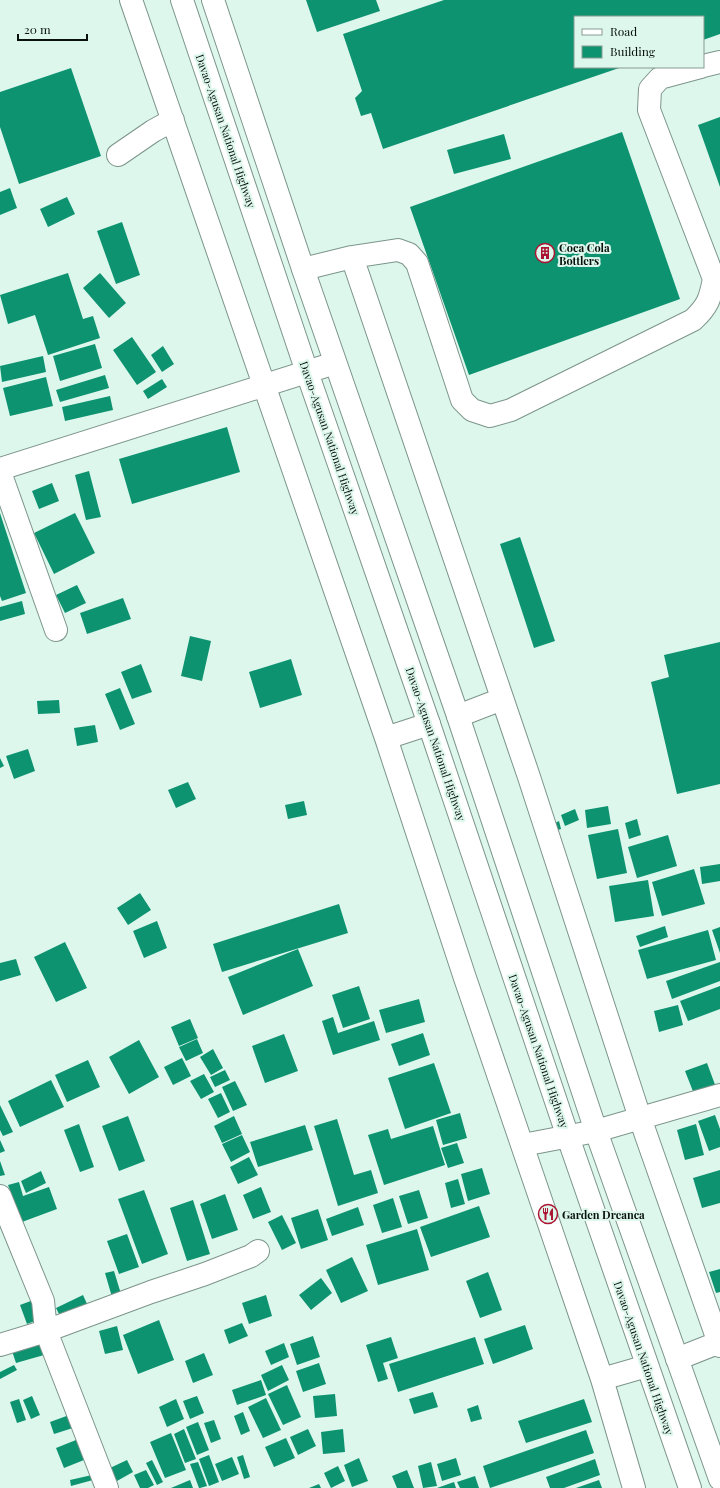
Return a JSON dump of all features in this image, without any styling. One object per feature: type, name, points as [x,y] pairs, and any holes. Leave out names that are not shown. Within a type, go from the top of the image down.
[{"type":"main road","points":[[130,0],[173,120],[386,738],[602,1379],[634,1488]]},
{"type":"main road","name":"Davao-Agusan National Highway","points":[[182,0],[307,372],[429,724],[568,1137],[690,1488]]},
{"type":"main road","points":[[213,0],[335,363],[458,716],[596,1131],[720,1479]]},
{"type":"main road","points":[[704,66],[720,62]]},
{"type":"main road","points":[[303,269],[352,257],[398,250],[409,254],[417,263],[462,400],[472,410],[490,416],[511,410],[693,320],[704,310],[710,296],[714,279],[649,110],[650,89],[660,78],[698,68]]},
{"type":"main road","points":[[118,155],[153,131],[173,120]]},
{"type":"main road","points":[[352,257],[529,777],[640,1118],[720,1343],[677,1359]]},
{"type":"main road","points":[[0,468],[335,363]]},
{"type":"main road","points":[[0,472],[56,630]]},
{"type":"main road","points":[[458,716],[502,699]]},
{"type":"main road","points":[[386,738],[429,724]]},
{"type":"main road","points":[[523,1146],[596,1131],[720,1095]]},
{"type":"main road","points":[[0,1196],[43,1301],[46,1331],[107,1488]]},
{"type":"main road","points":[[0,1345],[46,1331],[151,1292],[205,1274],[251,1256],[258,1251]]},
{"type":"main road","points":[[602,1379],[647,1366]]},
{"type":"building","points":[[306,0],[376,0],[380,11],[317,32]]},
{"type":"building","points":[[444,0],[720,0],[720,34],[704,40],[704,16],[574,16],[574,68],[619,68],[383,149],[371,113],[361,116],[355,98],[362,91],[343,34]]},
{"type":"building","points":[[71,68],[101,156],[19,184],[0,127],[0,92]]},
{"type":"building","points":[[720,117],[720,187],[698,125]]},
{"type":"building","name":"Coca Cola Bottlers","points":[[622,132],[680,299],[469,375],[410,207]]},
{"type":"building","points":[[504,134],[511,159],[454,174],[447,150]]},
{"type":"building","points":[[10,188],[17,208],[0,215],[0,192]]},
{"type":"building","points":[[67,197],[75,214],[48,227],[40,209]]},
{"type":"building","points":[[122,222],[140,275],[116,284],[97,231]]},
{"type":"building","points":[[68,273],[83,319],[93,316],[100,338],[48,355],[35,315],[8,324],[0,295]]},
{"type":"building","points":[[100,273],[126,303],[109,318],[83,288]]},
{"type":"building","points":[[132,337],[156,372],[137,385],[113,350]]},
{"type":"building","points":[[95,344],[102,368],[60,381],[53,356]]},
{"type":"building","points":[[163,346],[174,364],[162,372],[151,355]]},
{"type":"building","points":[[43,356],[46,372],[2,382],[0,366]]},
{"type":"building","points":[[105,375],[109,388],[60,402],[56,390]]},
{"type":"building","points":[[46,377],[53,406],[10,416],[3,388]]},
{"type":"building","points":[[162,379],[167,387],[148,399],[143,391]]},
{"type":"building","points":[[110,396],[113,410],[65,421],[62,407]]},
{"type":"building","points":[[227,427],[240,472],[132,504],[119,459]]},
{"type":"building","points":[[89,471],[101,517],[86,520],[75,475]]},
{"type":"building","points":[[52,483],[59,501],[39,509],[32,491]]},
{"type":"building","points":[[0,513],[26,593],[2,601],[0,596]]},
{"type":"building","points":[[75,513],[95,553],[54,574],[34,533]]},
{"type":"building","points":[[520,537],[555,641],[534,648],[500,544]]},
{"type":"building","points":[[77,585],[86,603],[65,613],[56,595]]},
{"type":"building","points":[[123,598],[131,619],[87,634],[80,613]]},
{"type":"building","points":[[22,601],[25,614],[0,621],[0,607]]},
{"type":"building","points":[[190,636],[211,641],[202,681],[181,676]]},
{"type":"building","points":[[720,642],[720,784],[677,794],[651,682],[669,677],[664,655]]},
{"type":"building","points":[[291,659],[302,695],[260,708],[249,672]]},
{"type":"building","points":[[141,664],[152,692],[132,699],[121,672]]},
{"type":"building","points":[[120,688],[135,724],[120,730],[105,694]]},
{"type":"building","points":[[59,700],[60,713],[38,714],[37,701]]},
{"type":"building","points":[[95,725],[98,742],[77,746],[74,728]]},
{"type":"building","points":[[28,749],[35,771],[14,779],[6,756]]},
{"type":"building","points":[[0,758],[4,766],[0,768]]},
{"type":"building","points":[[188,782],[196,799],[176,808],[168,790]]},
{"type":"building","points":[[304,801],[307,815],[288,819],[285,805]]},
{"type":"building","points":[[608,806],[611,824],[587,828],[585,810]]},
{"type":"building","points":[[575,809],[579,820],[565,826],[561,815]]},
{"type":"building","points":[[637,819],[641,835],[629,839],[625,823]]},
{"type":"building","points":[[559,821],[561,829],[558,830],[555,823]]},
{"type":"building","points":[[618,829],[627,873],[597,879],[588,835]]},
{"type":"building","points":[[668,835],[677,866],[637,878],[628,847]]},
{"type":"building","points":[[720,864],[720,881],[702,884],[700,867]]},
{"type":"building","points":[[694,869],[705,904],[662,916],[652,882]]},
{"type":"building","points":[[648,880],[654,916],[615,922],[609,886]]},
{"type":"building","points":[[140,893],[151,910],[128,925],[117,908]]},
{"type":"building","points":[[339,904],[348,933],[222,972],[213,944]]},
{"type":"building","points":[[157,921],[167,948],[144,958],[133,931]]},
{"type":"building","points":[[665,926],[668,937],[640,947],[636,936]]},
{"type":"building","points":[[720,927],[720,953],[712,930]]},
{"type":"building","points":[[708,930],[716,960],[647,979],[638,950]]},
{"type":"building","points":[[65,942],[87,988],[56,1002],[34,957]]},
{"type":"building","points":[[298,949],[313,986],[243,1015],[228,977]]},
{"type":"building","points":[[16,959],[21,975],[0,981],[0,963]]},
{"type":"building","points":[[720,962],[720,981],[672,999],[666,981]]},
{"type":"building","points":[[359,986],[370,1019],[343,1028],[332,995]]},
{"type":"building","points":[[720,986],[720,1009],[688,1021],[680,1001]]},
{"type":"building","points":[[419,999],[425,1022],[386,1033],[379,1010]]},
{"type":"building","points":[[678,1005],[683,1025],[659,1032],[654,1011]]},
{"type":"building","points":[[333,1017],[338,1033],[374,1021],[380,1040],[333,1055],[322,1021]]},
{"type":"building","points":[[190,1019],[198,1038],[179,1046],[171,1027]]},
{"type":"building","points":[[423,1033],[430,1055],[399,1066],[391,1044]]},
{"type":"building","points":[[284,1034],[298,1071],[265,1083],[252,1046]]},
{"type":"building","points":[[197,1039],[203,1053],[186,1061],[179,1047]]},
{"type":"building","points":[[139,1040],[159,1077],[129,1094],[109,1057]]},
{"type":"building","points":[[213,1049],[223,1068],[211,1075],[200,1057]]},
{"type":"building","points":[[182,1058],[191,1076],[173,1085],[164,1067]]},
{"type":"building","points":[[88,1060],[100,1087],[67,1102],[55,1075]]},
{"type":"building","points":[[434,1063],[451,1113],[405,1129],[388,1078]]},
{"type":"building","points":[[707,1063],[717,1090],[696,1099],[685,1071]]},
{"type":"building","points":[[225,1070],[230,1080],[215,1087],[210,1077]]},
{"type":"building","points":[[204,1074],[214,1092],[201,1099],[190,1081]]},
{"type":"building","points":[[51,1080],[64,1107],[20,1127],[8,1101]]},
{"type":"building","points":[[235,1081],[247,1105],[233,1111],[222,1087]]},
{"type":"building","points":[[221,1093],[230,1112],[218,1118],[208,1099]]},
{"type":"building","points":[[0,1105],[13,1132],[3,1136],[0,1130]]},
{"type":"building","points":[[460,1113],[467,1138],[443,1145],[436,1120]]},
{"type":"building","points":[[715,1115],[720,1129],[720,1147],[709,1151],[698,1121]]},
{"type":"building","points":[[128,1116],[145,1161],[119,1171],[102,1126]]},
{"type":"building","points":[[234,1116],[242,1134],[222,1143],[214,1126]]},
{"type":"building","points":[[337,1119],[354,1175],[371,1170],[378,1193],[338,1206],[314,1126]]},
{"type":"building","points":[[79,1124],[94,1167],[80,1172],[64,1130]]},
{"type":"building","points":[[696,1124],[704,1155],[685,1160],[677,1130]]},
{"type":"building","points":[[305,1125],[313,1150],[258,1167],[250,1142]]},
{"type":"building","points":[[433,1126],[445,1165],[384,1185],[368,1135],[388,1129],[391,1139]]},
{"type":"building","points":[[242,1135],[250,1152],[231,1162],[222,1144]]},
{"type":"building","points":[[0,1140],[5,1151],[0,1153]]},
{"type":"building","points":[[457,1143],[464,1163],[448,1168],[441,1148]]},
{"type":"building","points":[[249,1157],[258,1175],[238,1184],[230,1167]]},
{"type":"building","points":[[0,1161],[5,1175],[0,1176]]},
{"type":"building","points":[[482,1168],[490,1194],[468,1201],[461,1174]]},
{"type":"building","points":[[720,1170],[720,1203],[702,1208],[693,1178]]},
{"type":"building","points":[[41,1171],[46,1183],[26,1193],[21,1181]]},
{"type":"building","points":[[458,1179],[465,1204],[451,1208],[445,1183]]},
{"type":"building","points":[[19,1182],[23,1196],[49,1187],[57,1209],[22,1222],[8,1185]]},
{"type":"building","points":[[261,1187],[271,1212],[253,1219],[243,1195]]},
{"type":"building","points":[[144,1190],[168,1254],[142,1264],[118,1199]]},
{"type":"building","points":[[419,1190],[428,1218],[408,1224],[399,1196]]},
{"type":"building","points":[[225,1194],[238,1230],[212,1239],[200,1204]]},
{"type":"building","points":[[393,1198],[402,1227],[382,1233],[373,1205]]},
{"type":"building","points":[[193,1200],[210,1254],[187,1261],[170,1208]]},
{"type":"building","points":[[479,1206],[490,1237],[431,1257],[420,1227]]},
{"type":"building","points":[[358,1207],[364,1225],[332,1236],[326,1219]]},
{"type":"building","points":[[318,1209],[328,1240],[301,1249],[291,1218]]},
{"type":"building","points":[[282,1215],[296,1243],[282,1250],[268,1222]]},
{"type":"building","points":[[417,1229],[429,1270],[378,1285],[366,1245]]},
{"type":"building","points":[[127,1234],[139,1267],[119,1274],[107,1241]]},
{"type":"building","points":[[352,1257],[368,1291],[341,1303],[326,1270]]},
{"type":"building","points":[[720,1269],[720,1292],[716,1293],[709,1272]]},
{"type":"building","points":[[114,1271],[121,1294],[112,1297],[105,1273]]},
{"type":"building","points":[[488,1272],[502,1310],[480,1318],[466,1281]]},
{"type":"building","points":[[321,1278],[332,1293],[311,1310],[299,1295]]},
{"type":"building","points":[[83,1295],[88,1306],[61,1318],[56,1308]]},
{"type":"building","points":[[266,1295],[272,1316],[249,1324],[242,1303]]},
{"type":"building","points":[[36,1299],[43,1318],[27,1324],[20,1305]]},
{"type":"building","points":[[159,1320],[174,1360],[138,1374],[123,1335]]},
{"type":"building","points":[[242,1323],[248,1336],[229,1344],[224,1330]]},
{"type":"building","points":[[525,1325],[533,1349],[493,1364],[484,1339]]},
{"type":"building","points":[[117,1326],[123,1350],[105,1354],[99,1331]]},
{"type":"building","points":[[313,1336],[320,1357],[297,1365],[290,1344]]},
{"type":"building","points":[[391,1337],[398,1358],[383,1363],[388,1379],[378,1382],[366,1345]]},
{"type":"building","points":[[475,1337],[484,1364],[398,1392],[389,1364]]},
{"type":"building","points":[[39,1339],[44,1355],[16,1363],[11,1348]]},
{"type":"building","points":[[284,1343],[289,1357],[271,1365],[265,1351]]},
{"type":"building","points":[[204,1353],[213,1375],[193,1383],[185,1361]]},
{"type":"building","points":[[319,1363],[326,1384],[303,1392],[296,1371]]},
{"type":"building","points":[[14,1365],[17,1370],[0,1379],[0,1372]]},
{"type":"building","points":[[282,1365],[289,1380],[268,1391],[261,1375]]},
{"type":"building","points":[[261,1380],[266,1395],[237,1405],[232,1390]]},
{"type":"building","points":[[287,1385],[301,1417],[283,1425],[268,1394]]},
{"type":"building","points":[[433,1392],[438,1407],[414,1414],[409,1399]]},
{"type":"building","points":[[335,1394],[337,1416],[315,1418],[313,1396]]},
{"type":"building","points":[[32,1396],[40,1415],[31,1419],[23,1400]]},
{"type":"building","points":[[197,1396],[204,1413],[190,1419],[183,1401]]},
{"type":"building","points":[[266,1398],[281,1430],[263,1438],[248,1407]]},
{"type":"building","points":[[19,1399],[26,1420],[17,1423],[10,1402]]},
{"type":"building","points":[[176,1399],[184,1419],[167,1427],[159,1407]]},
{"type":"building","points":[[584,1399],[592,1422],[526,1443],[518,1421]]},
{"type":"building","points":[[478,1405],[482,1419],[471,1422],[467,1409]]},
{"type":"building","points":[[243,1412],[250,1431],[241,1435],[234,1416]]},
{"type":"building","points":[[72,1414],[76,1427],[54,1434],[50,1422]]},
{"type":"building","points":[[214,1420],[221,1439],[211,1443],[204,1423]]},
{"type":"building","points":[[198,1422],[209,1450],[197,1455],[186,1427]]},
{"type":"building","points":[[184,1429],[196,1459],[185,1463],[174,1434]]},
{"type":"building","points":[[308,1429],[316,1446],[298,1455],[290,1437]]},
{"type":"building","points":[[343,1429],[345,1452],[323,1454],[321,1432]]},
{"type":"building","points":[[586,1430],[594,1453],[490,1488],[483,1466]]},
{"type":"building","points":[[171,1433],[186,1470],[165,1478],[150,1442]]},
{"type":"building","points":[[286,1438],[295,1458],[274,1467],[265,1447]]},
{"type":"building","points":[[76,1440],[84,1460],[64,1468],[56,1448]]},
{"type":"building","points":[[209,1455],[219,1482],[209,1486],[199,1459]]},
{"type":"building","points":[[243,1455],[250,1477],[244,1479],[237,1457]]},
{"type":"building","points":[[232,1457],[239,1474],[222,1481],[215,1464]]},
{"type":"building","points":[[359,1458],[368,1481],[352,1487],[344,1465]]},
{"type":"building","points":[[456,1458],[461,1475],[442,1481],[437,1464]]},
{"type":"building","points":[[595,1459],[600,1475],[564,1488],[550,1488],[546,1477]]},
{"type":"building","points":[[127,1460],[133,1472],[117,1481],[110,1468]]},
{"type":"building","points":[[152,1460],[163,1482],[157,1485],[146,1463]]},
{"type":"building","points":[[198,1462],[207,1486],[200,1488],[190,1464]]},
{"type":"building","points":[[431,1462],[437,1486],[423,1488],[418,1466]]},
{"type":"building","points":[[338,1466],[345,1481],[331,1488],[324,1473]]},
{"type":"building","points":[[146,1470],[154,1485],[148,1488],[140,1488],[134,1475]]},
{"type":"building","points":[[407,1470],[414,1488],[397,1488],[392,1476]]},
{"type":"building","points":[[92,1475],[93,1480],[71,1486],[70,1480]]},
{"type":"building","points":[[475,1476],[479,1488],[460,1488],[457,1482]]},
{"type":"building","points":[[190,1480],[193,1488],[171,1488]]},
{"type":"building","points":[[599,1480],[602,1488],[576,1488]]},
{"type":"building","points":[[454,1482],[456,1488],[437,1488]]},
{"type":"building","points":[[319,1484],[321,1488],[309,1488]]},
{"type":"place","name":"Coca Cola Bottlers","points":[[545,253]]},
{"type":"place","name":"Garden Dreanca","points":[[548,1214]]}]
